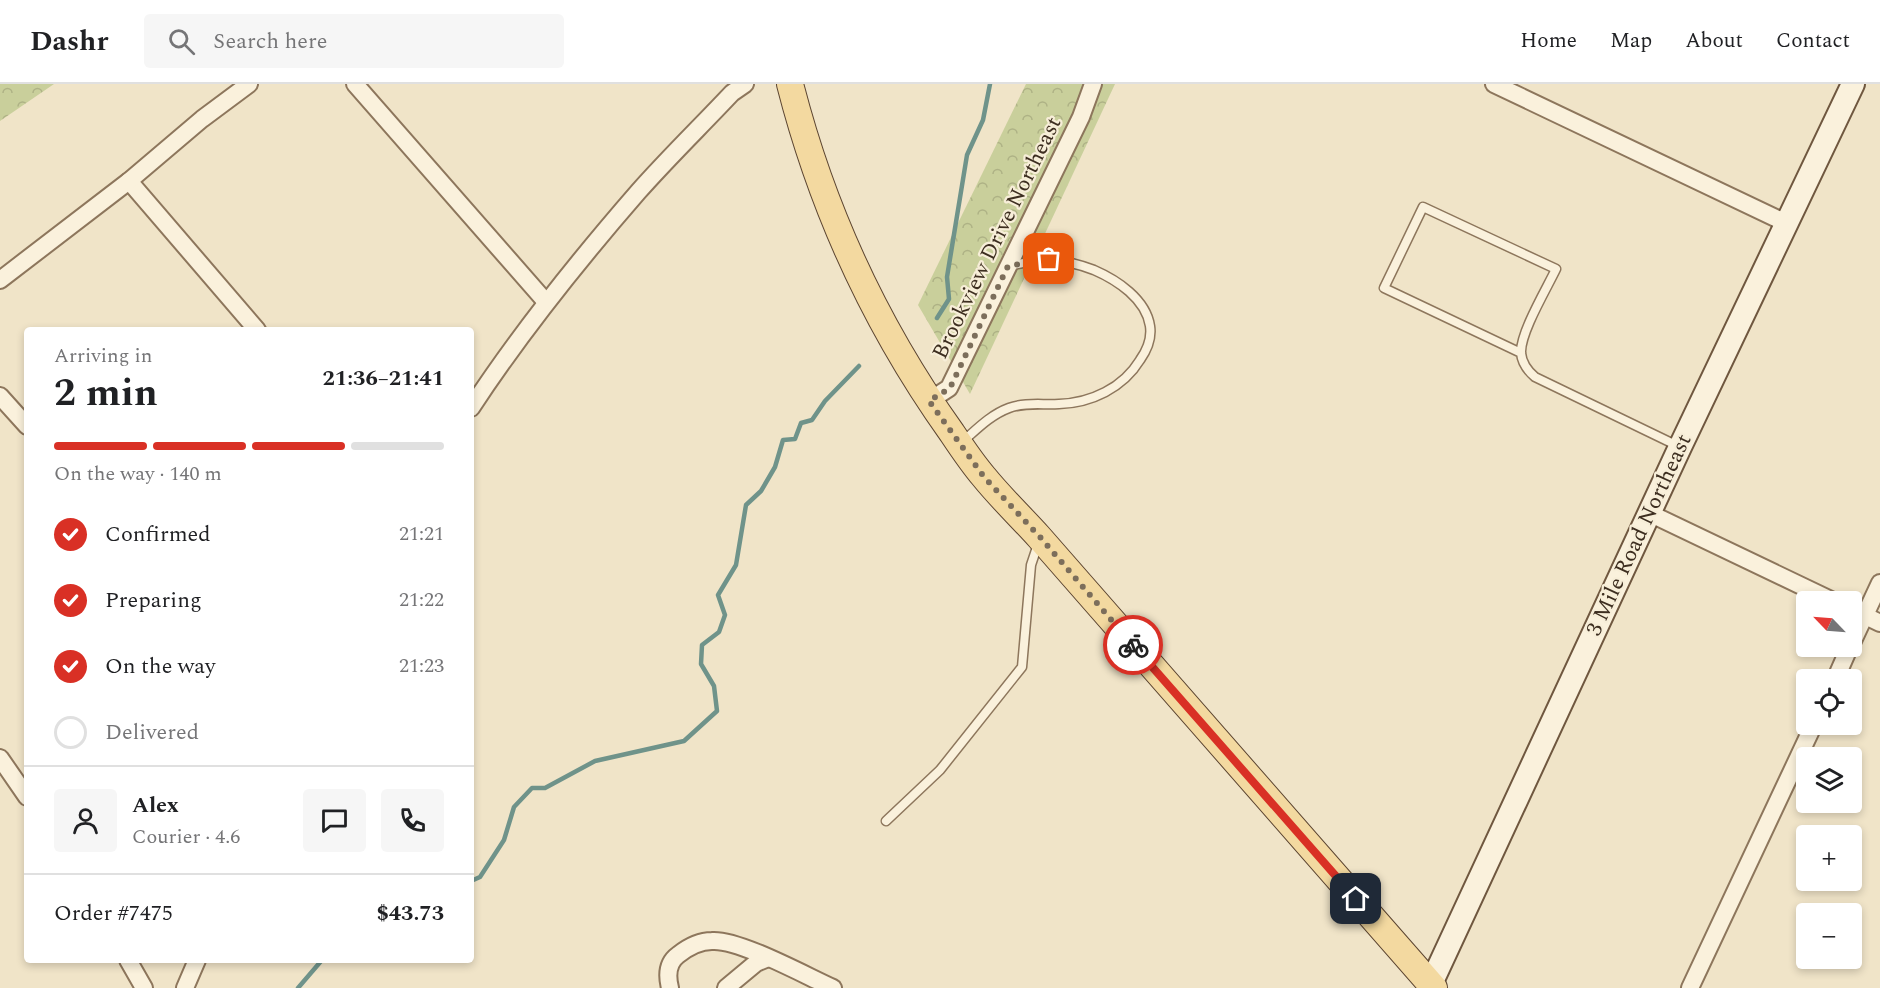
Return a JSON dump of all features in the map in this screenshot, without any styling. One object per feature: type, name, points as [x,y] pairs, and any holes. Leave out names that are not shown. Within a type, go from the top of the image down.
[{"type":"main road","points":[[790,84],[798,116],[847,252],[901,356],[959,444],[984,477],[1040,537],[1431,987]]},
{"type":"main road","name":"3 Mile Road Northeast","points":[[1431,987],[1649,513],[1854,84]]},
{"type":"street","points":[[0,280],[129,181],[202,119],[249,84]]},
{"type":"street","points":[[355,84],[546,302]]},
{"type":"street","points":[[474,403],[499,365],[546,302],[639,192],[732,93],[745,84]]},
{"type":"street","name":"Brookview Drive Northeast","points":[[929,401],[950,388],[1081,117],[1093,84]]},
{"type":"street","points":[[1494,84],[1786,223]]},
{"type":"street","points":[[129,181],[255,327]]},
{"type":"street","points":[[0,396],[24,423]]},
{"type":"street","points":[[1649,513],[1812,591]]},
{"type":"street","points":[[1865,616],[1880,582]]},
{"type":"street","points":[[1690,988],[1809,735]]},
{"type":"street","points":[[0,758],[24,793]]},
{"type":"street","points":[[670,988],[667,978],[675,957],[699,942],[714,940],[738,944],[833,988]]},
{"type":"street","points":[[726,988],[756,963],[768,958]]},
{"type":"street","points":[[130,963],[144,988]]},
{"type":"street","points":[[185,988],[196,963]]},
{"type":"lane","points":[[1521,353],[1384,288],[1423,207],[1556,268],[1524,337],[1521,353],[1525,366],[1536,377],[1680,447]]},
{"type":"lane","points":[[959,444],[987,421],[1006,410],[1026,404],[1078,402],[1107,392],[1134,371],[1149,344],[1150,328],[1143,307],[1121,285],[1102,274],[1064,261],[1049,259],[1008,266]]},
{"type":"lane","points":[[886,821],[940,770],[1023,667],[1031,565],[1040,537]]},
{"type":"green space","points":[[0,84],[54,84],[0,121]]},
{"type":"green space","points":[[1026,84],[1115,84],[970,394],[918,305]]},
{"type":"waterway","points":[[937,318],[949,299],[947,277],[967,155],[983,120],[990,84]]},
{"type":"waterway","points":[[474,880],[480,877],[504,840],[514,807],[532,788],[545,788],[595,761],[684,741],[717,711],[714,686],[701,664],[702,645],[719,632],[725,615],[718,595],[736,565],[746,505],[761,491],[775,467],[783,440],[795,439],[801,423],[812,420],[825,401],[859,366]]},
{"type":"waterway","points":[[298,988],[319,963]]},
{"type":"way so far","points":[[1049,259],[1008,266],[950,388],[929,401],[984,477],[1040,537],[1133,645]]},
{"type":"route","points":[[1133,645],[1356,899]]}]
